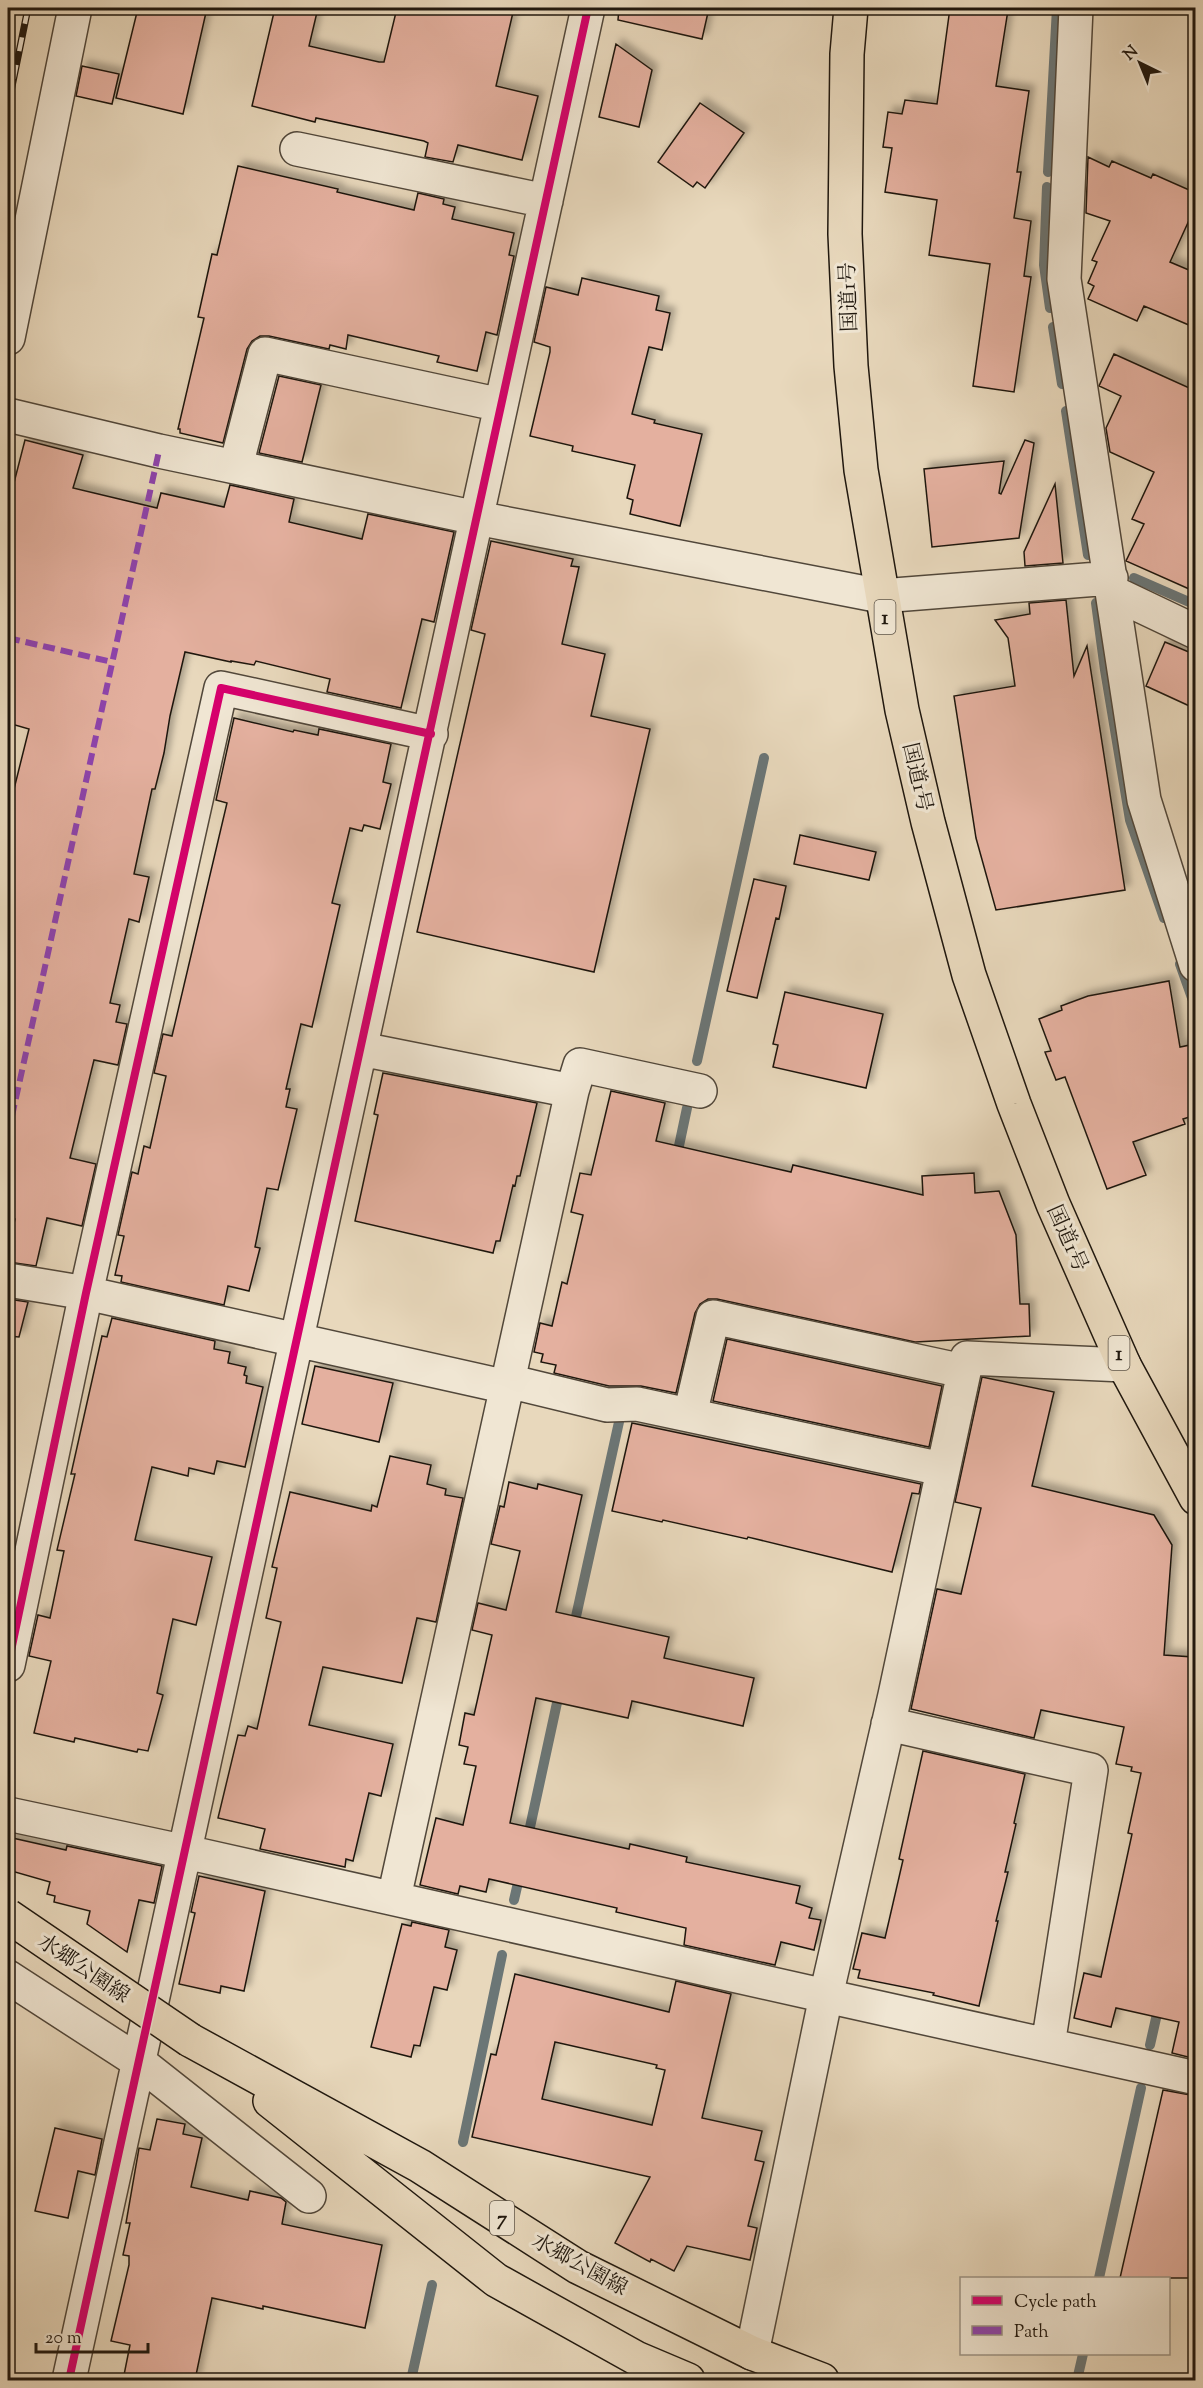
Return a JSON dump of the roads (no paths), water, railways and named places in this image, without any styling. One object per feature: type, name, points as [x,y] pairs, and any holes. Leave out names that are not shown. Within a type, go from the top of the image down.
[{"type":"main road","name":"国道1号","points":[[851,8],[847,54],[845,234],[850,366],[861,471],[902,710],[969,975],[1014,1104],[1053,1204],[1125,1365],[1196,1498]]},
{"type":"main road","name":"水郷公園線","points":[[8,1916],[190,2040],[496,2280],[636,2358],[688,2380]]},
{"type":"main road","name":"水郷公園線","points":[[190,2040],[420,2166],[578,2267],[766,2365],[822,2380]]},
{"type":"street","points":[[8,338],[75,8]]},
{"type":"street","points":[[69,2380],[431,734],[588,8]]},
{"type":"street","points":[[1076,8],[1064,279],[1144,800],[1196,965]]},
{"type":"street","points":[[297,149],[546,201]]},
{"type":"street","points":[[236,466],[265,354],[501,405]]},
{"type":"street","points":[[8,415],[159,451],[477,518],[881,596],[1112,585],[1196,632]]},
{"type":"street","points":[[8,1665],[86,1293],[221,687],[431,734]]},
{"type":"street","points":[[361,1049],[572,1091]]},
{"type":"street","points":[[394,1898],[572,1091],[580,1065],[700,1090]]},
{"type":"street","points":[[8,1280],[86,1293],[297,1341],[607,1405],[637,1404],[942,1469]]},
{"type":"street","points":[[690,1415],[713,1317],[963,1371]]},
{"type":"street","points":[[766,2365],[826,1996],[888,1724],[967,1358],[1125,1365]]},
{"type":"street","points":[[888,1724],[1091,1770],[1048,2045]]},
{"type":"street","points":[[8,1814],[1196,2078]]},
{"type":"street","points":[[8,1977],[140,2062],[309,2196]]},
{"type":"waterway","points":[[1048,172],[1057,8]]},
{"type":"waterway","points":[[1047,187],[1044,265],[1050,308]]},
{"type":"waterway","points":[[1053,327],[1062,384]]},
{"type":"waterway","points":[[1066,411],[1088,555]]},
{"type":"waterway","points":[[1134,578],[1196,605]]},
{"type":"waterway","points":[[1096,603],[1130,820],[1164,918]]},
{"type":"waterway","points":[[697,1061],[764,758]]},
{"type":"waterway","points":[[1180,964],[1196,1009]]},
{"type":"waterway","points":[[676,1160],[687,1108]]},
{"type":"waterway","points":[[573,1630],[619,1422]]},
{"type":"waterway","points":[[527,1841],[560,1689]]},
{"type":"waterway","points":[[514,1900],[520,1874]]},
{"type":"waterway","points":[[463,2142],[502,1955]]},
{"type":"waterway","points":[[1150,2045],[1159,2005]]},
{"type":"waterway","points":[[1099,2277],[1141,2088]]},
{"type":"waterway","points":[[411,2380],[432,2285]]},
{"type":"waterway","points":[[1077,2380],[1083,2355]]},
{"type":"railway","points":[[8,17],[9,8]]},
{"type":"railway","points":[[8,106],[28,8]]}]
